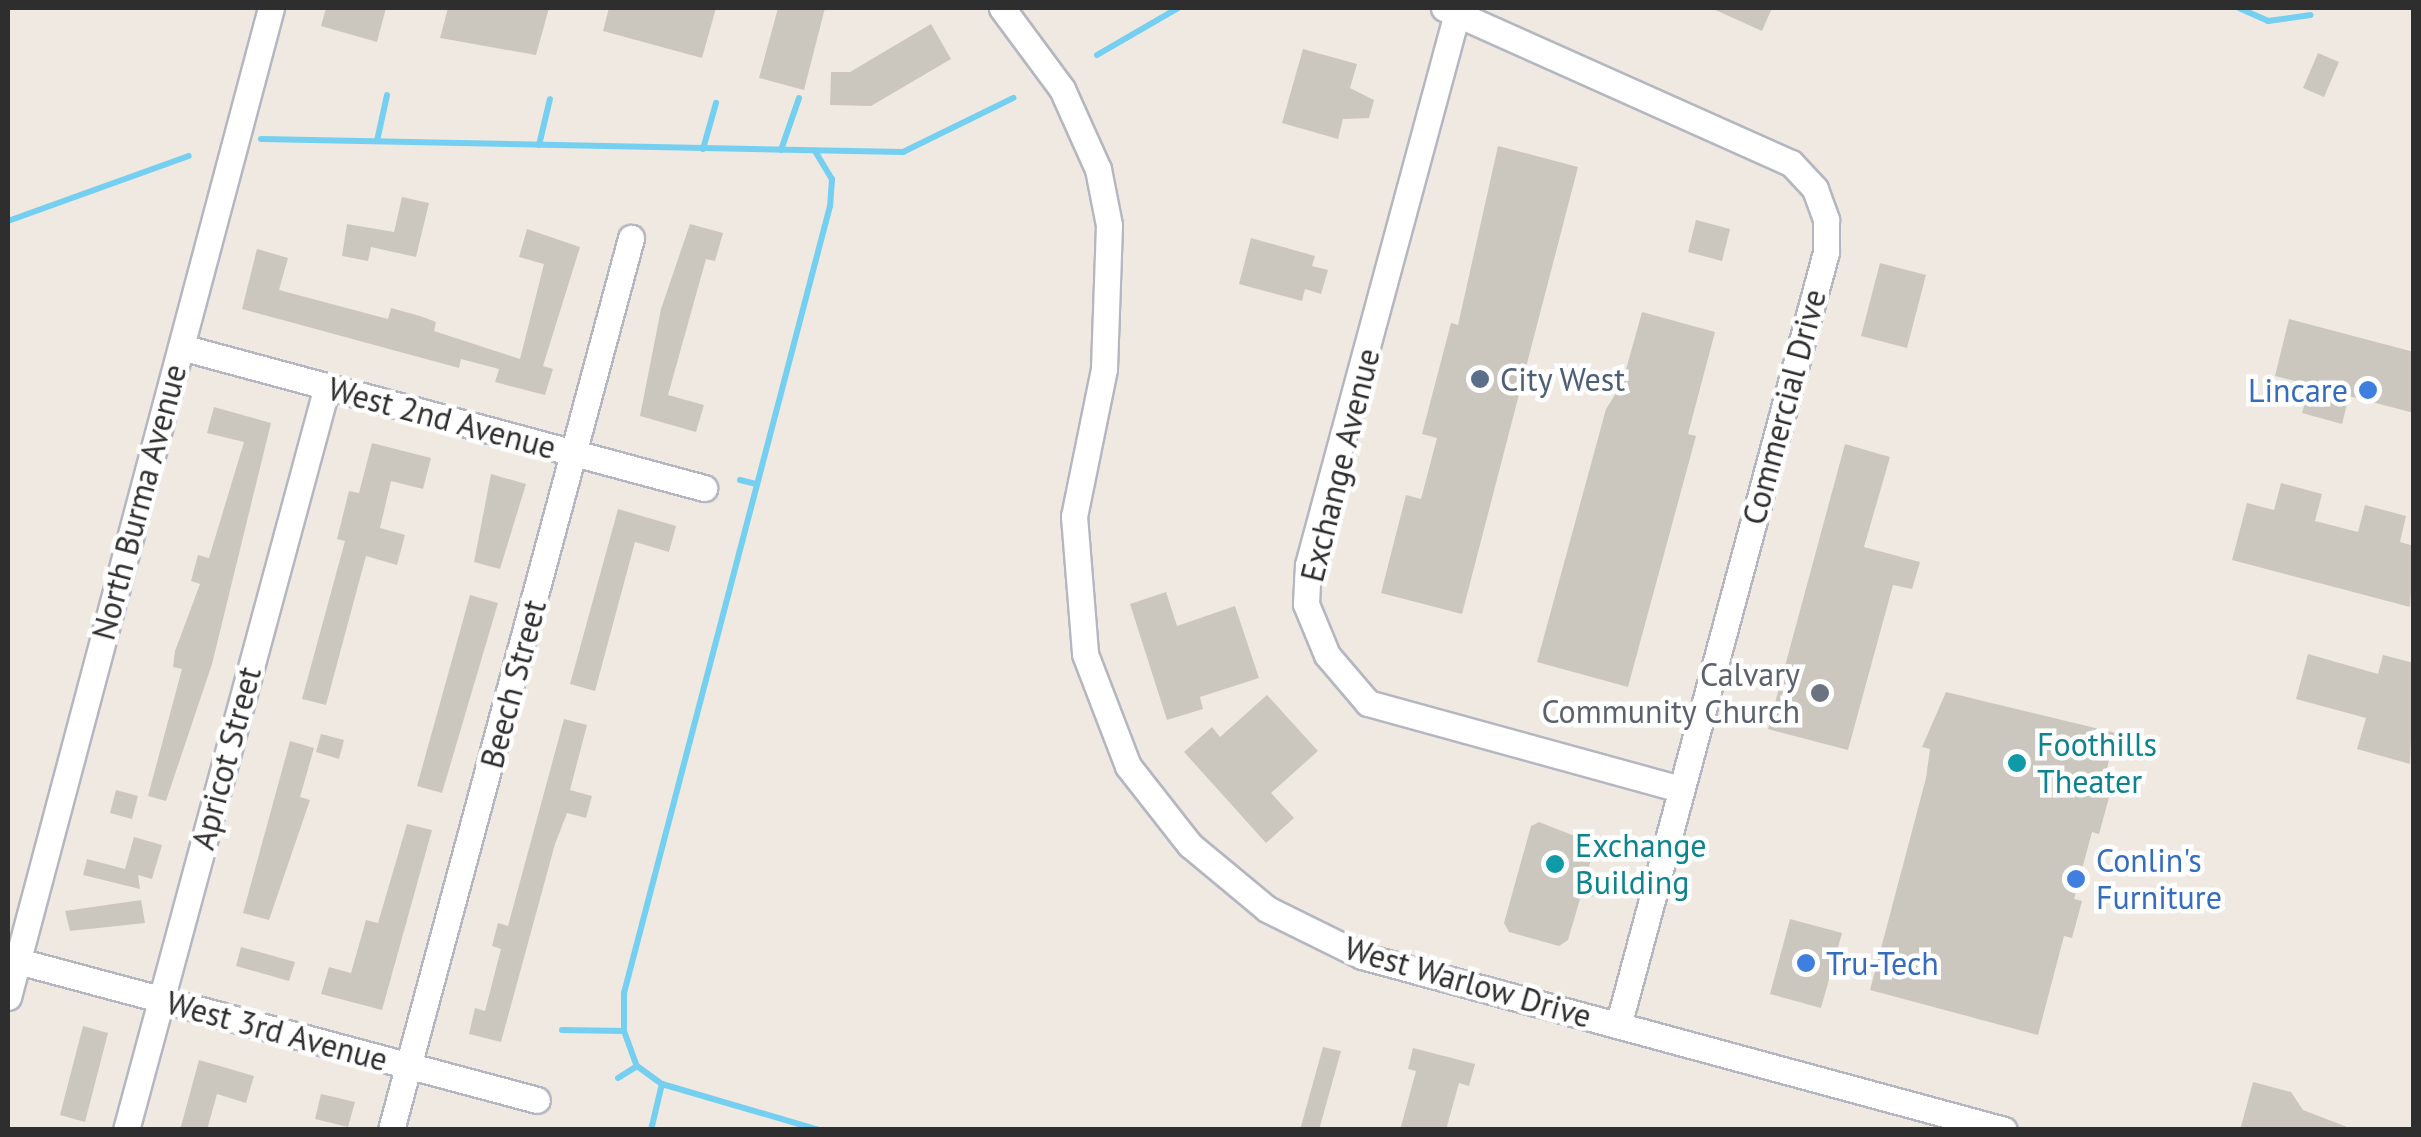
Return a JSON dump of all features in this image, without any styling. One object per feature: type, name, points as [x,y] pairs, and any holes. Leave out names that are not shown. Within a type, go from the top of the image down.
[{"type":"street","name":"North Burma Avenue","points":[[8,997],[270,8]]},
{"type":"street","name":"West Warlow Drive","points":[[1002,8],[1062,89],[1098,168],[1109,226],[1112,297],[1074,516],[1075,592],[1085,654],[1128,766],[1229,884],[1310,935],[1618,1026],[2004,1130]]},
{"type":"street","name":"Commercial Drive","points":[[1451,10],[1791,163],[1815,189],[1826,220],[1826,252],[1618,1026]]},
{"type":"street","name":"Exchange Avenue","points":[[1451,10],[1308,566],[1306,604],[1327,655],[1368,704],[1681,789]]},
{"type":"street","name":"Beech Street","points":[[391,1130],[576,454],[630,238]]},
{"type":"street","name":"West 2nd Avenue","points":[[180,347],[704,488]]},
{"type":"street","name":"Apricot Street","points":[[126,1130],[327,386]]},
{"type":"street","name":"West 3rd Avenue","points":[[18,961],[537,1100]]},
{"type":"building","points":[[326,8],[386,8],[377,42],[321,26]]},
{"type":"building","points":[[448,8],[549,8],[536,55],[440,38]]},
{"type":"building","points":[[609,8],[716,8],[702,58],[603,31]]},
{"type":"building","points":[[778,8],[825,8],[804,90],[759,78]]},
{"type":"building","points":[[1711,8],[1772,8],[1762,31]]},
{"type":"building","points":[[931,24],[951,59],[871,106],[830,105],[831,72],[850,72]]},
{"type":"building","points":[[1303,49],[1357,64],[1350,88],[1374,100],[1369,118],[1343,119],[1338,139],[1282,123]]},
{"type":"building","points":[[2318,53],[2339,62],[2324,97],[2303,88]]},
{"type":"building","name":"City West","points":[[1498,146],[1578,167],[1462,614],[1381,593],[1406,495],[1421,499],[1437,438],[1422,434],[1451,323],[1458,325]]},
{"type":"building","points":[[402,197],[429,203],[416,257],[371,247],[368,261],[342,256],[347,224],[394,232]]},
{"type":"building","points":[[1696,220],[1730,229],[1722,261],[1688,252]]},
{"type":"building","points":[[690,224],[723,233],[715,261],[706,259],[668,395],[704,405],[696,432],[640,416],[661,309]]},
{"type":"building","points":[[527,229],[580,247],[543,366],[553,369],[545,395],[495,382],[499,369],[461,359],[459,368],[242,309],[257,249],[288,258],[279,290],[388,319],[391,308],[420,316],[436,322],[434,331],[520,359],[544,264],[519,257]]},
{"type":"building","points":[[1251,238],[1315,256],[1312,266],[1328,270],[1321,294],[1305,289],[1302,301],[1239,284]]},
{"type":"building","points":[[1880,263],[1926,275],[1907,348],[1861,336]]},
{"type":"building","points":[[1642,312],[1715,332],[1688,434],[1696,436],[1628,687],[1537,662],[1606,409],[1622,384]]},
{"type":"building","points":[[2289,319],[2414,352],[2414,413],[2349,396],[2342,424],[2302,413],[2310,385],[2275,376]]},
{"type":"building","points":[[214,407],[271,423],[212,664],[166,801],[148,796],[182,669],[173,667],[175,651],[200,584],[191,581],[198,555],[209,558],[244,442],[207,433]]},
{"type":"building","points":[[372,443],[431,458],[423,489],[391,481],[380,528],[405,535],[397,565],[366,556],[326,705],[302,699],[345,541],[337,539],[349,491],[359,493]]},
{"type":"building","points":[[1845,444],[1890,457],[1864,547],[1920,562],[1912,589],[1893,585],[1848,750],[1768,729]]},
{"type":"building","points":[[491,474],[526,484],[500,569],[474,562]]},
{"type":"building","points":[[2281,483],[2322,494],[2315,521],[2358,532],[2365,505],[2406,516],[2400,542],[2414,546],[2410,607],[2232,560],[2247,503],[2274,510]]},
{"type":"building","points":[[618,509],[676,526],[669,552],[635,542],[595,691],[570,684]]},
{"type":"building","points":[[1166,592],[1177,626],[1235,606],[1259,678],[1200,697],[1203,709],[1167,720],[1130,604]]},
{"type":"building","points":[[470,595],[498,603],[442,793],[417,786]]},
{"type":"building","points":[[2308,654],[2378,674],[2383,655],[2414,663],[2410,764],[2357,749],[2366,718],[2296,699]]},
{"type":"building","points":[[1946,692],[2116,733],[2104,780],[2113,783],[2099,834],[2092,832],[2074,899],[2082,901],[2072,938],[2064,936],[2038,1035],[1870,990],[1926,778],[1930,749],[1922,747]]},
{"type":"building","points":[[1267,695],[1318,751],[1271,793],[1294,818],[1266,843],[1184,752],[1212,727],[1220,737]]},
{"type":"building","points":[[564,719],[587,725],[570,790],[592,796],[586,818],[567,813],[555,844],[501,1042],[469,1034],[475,1008],[485,1011],[501,949],[492,946],[498,923],[508,926]]},
{"type":"building","points":[[321,734],[344,740],[339,759],[316,752]]},
{"type":"building","points":[[290,741],[314,748],[300,797],[310,800],[269,920],[243,913]]},
{"type":"building","points":[[116,790],[138,796],[132,819],[110,813]]},
{"type":"building","name":"Exchange Building","points":[[1539,822],[1595,844],[1584,885],[1594,896],[1580,899],[1568,940],[1559,946],[1509,932],[1504,923],[1531,826]]},
{"type":"building","points":[[407,824],[432,830],[382,1010],[321,994],[329,967],[351,973],[366,920],[378,923]]},
{"type":"building","points":[[134,837],[162,845],[152,879],[138,875],[140,889],[83,875],[87,859],[125,869]]},
{"type":"building","points":[[141,900],[145,923],[70,931],[65,911]]},
{"type":"building","name":"Tru-Tech","points":[[1790,919],[1842,933],[1821,1008],[1770,994]]},
{"type":"building","points":[[241,947],[295,962],[289,981],[236,966]]},
{"type":"building","points":[[83,1026],[108,1033],[85,1122],[60,1115]]},
{"type":"building","points":[[1323,1047],[1341,1051],[1319,1130],[1300,1130]]},
{"type":"building","points":[[1413,1048],[1475,1064],[1469,1086],[1459,1083],[1446,1130],[1400,1130],[1416,1071],[1408,1069]]},
{"type":"building","points":[[199,1060],[254,1076],[246,1103],[217,1094],[207,1130],[180,1130]]},
{"type":"building","points":[[2253,1082],[2291,1092],[2303,1110],[2355,1130],[2240,1130]]},
{"type":"building","points":[[321,1094],[355,1102],[348,1127],[315,1119]]},
{"type":"waterway","points":[[1097,55],[1178,8]]},
{"type":"waterway","points":[[2239,8],[2268,21],[2311,15]]},
{"type":"waterway","points":[[377,141],[387,95]]},
{"type":"waterway","points":[[781,150],[799,98]]},
{"type":"waterway","points":[[261,139],[903,152],[1013,98]]},
{"type":"waterway","points":[[539,145],[550,99]]},
{"type":"waterway","points":[[703,149],[716,103]]},
{"type":"waterway","points":[[815,151],[832,179],[830,206],[624,993],[624,1031],[637,1066],[662,1084],[819,1130]]},
{"type":"waterway","points":[[8,221],[189,156]]},
{"type":"waterway","points":[[740,480],[756,484]]},
{"type":"waterway","points":[[562,1030],[624,1031]]},
{"type":"waterway","points":[[618,1078],[637,1066]]},
{"type":"waterway","points":[[651,1130],[662,1084]]},
{"type":"place","name":"City West","points":[[1480,379]]},
{"type":"place","name":"Lincare","points":[[2368,390]]},
{"type":"place","name":"Calvary Community Church","points":[[1820,693]]},
{"type":"place","name":"Foothills Theater","points":[[2017,763]]},
{"type":"place","name":"Exchange Building","points":[[1555,864]]},
{"type":"place","name":"Conlin's Furniture","points":[[2076,879]]},
{"type":"place","name":"Tru-Tech","points":[[1806,963]]}]
